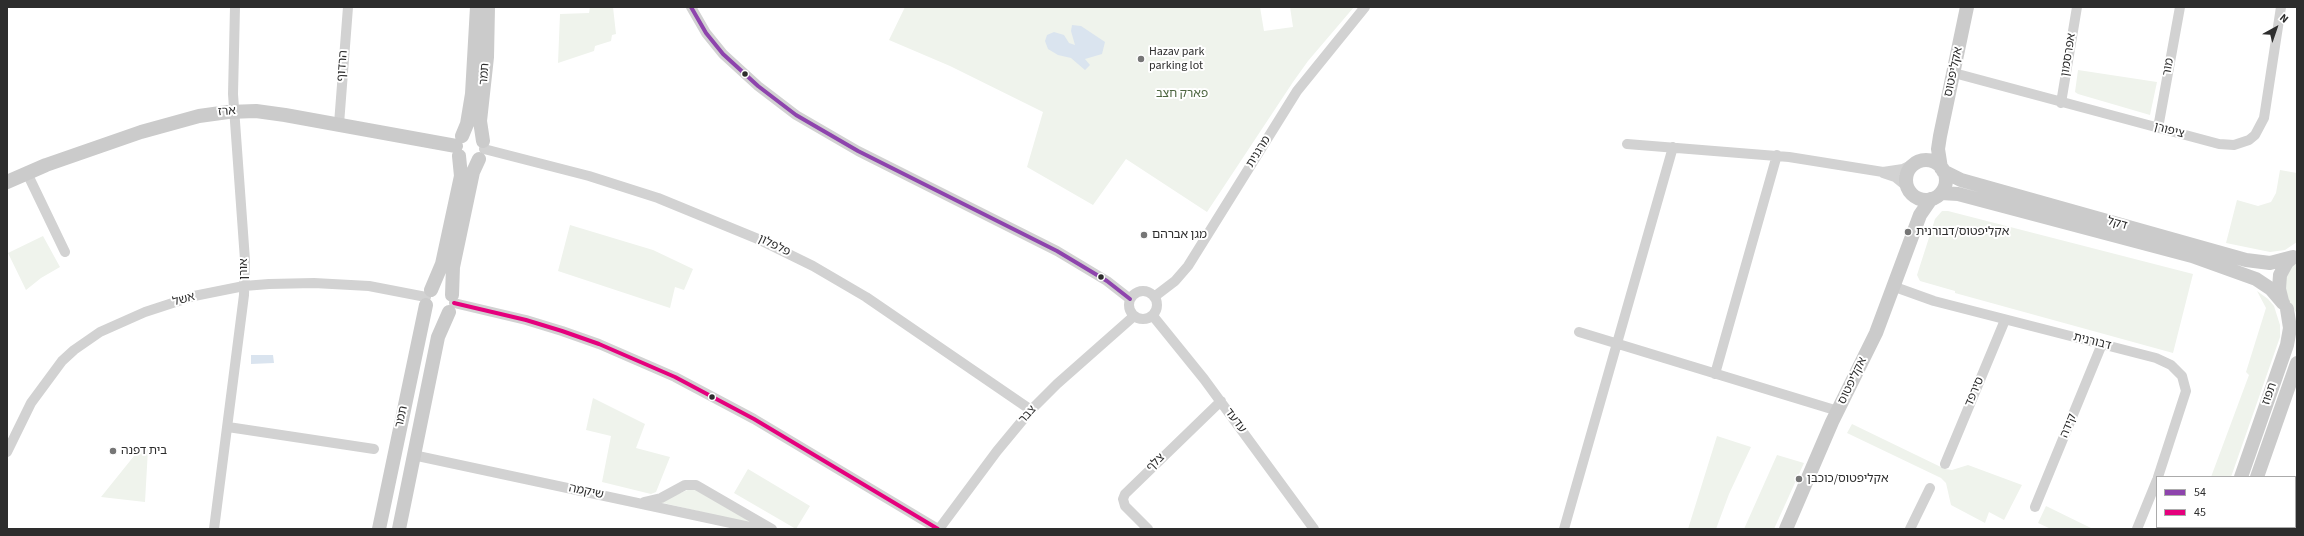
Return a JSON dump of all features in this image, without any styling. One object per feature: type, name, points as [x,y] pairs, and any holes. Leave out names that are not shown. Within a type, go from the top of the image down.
[{"type":"street","name":"אורן","points":[[214,529],[228,427],[244,286],[245,260],[234,111],[235,7]]},
{"type":"street","name":"הרדוף","points":[[339,124],[348,7]]},
{"type":"street","name":"תמר","points":[[379,529],[428,297],[442,264],[460,184],[462,170],[459,146],[468,124],[472,94],[477,7]]},
{"type":"street","name":"תמר","points":[[399,529],[438,337],[452,303],[453,267],[473,172],[482,150],[480,121],[487,58],[488,7]]},
{"type":"street","points":[[691,7],[706,33],[723,54],[758,86],[796,115],[858,151],[1057,251],[1100,277],[1130,298]]},
{"type":"street","name":"מרגנית","points":[[1154,296],[1175,281],[1188,266],[1294,95],[1322,58],[1365,7]]},
{"type":"street","name":"אקליפטוס","points":[[1942,169],[1938,149],[1940,136],[1967,7]]},
{"type":"street","name":"אפרסמון","points":[[2062,103],[2077,7]]},
{"type":"street","name":"מור","points":[[2158,128],[2180,7]]},
{"type":"street","name":"ציפורן","points":[[1954,74],[2226,145],[2242,143],[2255,135],[2264,118],[2281,7]]},
{"type":"street","name":"ארז","points":[[7,182],[27,173],[155,128],[199,116],[234,111],[270,112],[459,146]]},
{"type":"street","points":[[466,134],[474,134],[482,150],[469,162],[459,146],[466,134]]},
{"type":"street","name":"אקליפטוס","points":[[1918,162],[1940,136]]},
{"type":"street","points":[[1628,144],[1777,156],[1877,171],[1895,170],[1918,162],[1935,162],[1942,169],[1946,182],[1936,196],[1920,199],[1895,178],[1877,171]]},
{"type":"street","points":[[1564,529],[1673,147]]},
{"type":"street","name":"פלפלון","points":[[482,150],[589,176],[658,198],[766,242],[813,266],[866,297],[1031,410]]},
{"type":"street","points":[[1715,374],[1777,156]]},
{"type":"street","points":[[1909,190],[1906,174],[1918,162]]},
{"type":"street","name":"דקל","points":[[1942,169],[1961,180],[2246,260],[2270,263],[2295,256]]},
{"type":"street","points":[[27,173],[65,252]]},
{"type":"street","name":"אקליפטוס","points":[[1909,190],[1915,213],[1914,231]]},
{"type":"street","name":"דקל","points":[[1936,196],[1958,194],[2192,256],[2256,279],[2271,289],[2289,310]]},
{"type":"street","name":"אקליפטוס","points":[[1786,529],[1838,411],[1876,333],[1895,287],[1920,215],[1936,196]]},
{"type":"street","name":"תפוז","points":[[2241,476],[2288,340],[2290,319],[2289,310],[2279,289],[2280,275],[2295,256]]},
{"type":"street","name":"אשל","points":[[7,452],[22,418],[40,388],[62,361],[87,340],[122,322],[163,306],[194,296],[244,286],[293,283],[334,283],[385,288],[428,297]]},
{"type":"street","name":"דבורנית","points":[[1895,287],[1934,301],[2164,361],[2177,370],[2185,383],[2185,401],[2159,476]]},
{"type":"street","points":[[452,303],[436,315],[431,312],[428,297],[444,288],[452,303],[519,318],[562,331],[630,357],[675,377],[754,419],[938,529]]},
{"type":"street","points":[[1142,291],[1150,293],[1154,296],[1157,307],[1152,316],[1144,320],[1134,316],[1128,307],[1130,298],[1134,294],[1142,291]]},
{"type":"street","name":"צבר","points":[[938,529],[997,451],[1031,410],[1063,379],[1134,316]]},
{"type":"street","name":"עדעד","points":[[1152,316],[1175,341],[1221,401],[1314,529]]},
{"type":"street","name":"סירפד","points":[[1945,464],[2005,320]]},
{"type":"street","points":[[1579,332],[1838,411]]},
{"type":"street","name":"קידה","points":[[2036,508],[2102,344]]},
{"type":"street","name":"תפוז","points":[[2257,476],[2297,363]]},
{"type":"street","name":"צלף","points":[[1148,529],[1125,506],[1123,499],[1126,494],[1221,401]]},
{"type":"street","points":[[228,427],[374,449]]},
{"type":"street","name":"שיקמה","points":[[413,455],[759,529]]},
{"type":"street","name":"דבורנית","points":[[2137,529],[2156,483]]},
{"type":"street","points":[[639,503],[657,499],[681,486],[692,484],[705,489],[772,529]]},
{"type":"street","points":[[1910,529],[1930,488]]},
{"type":"street","points":[[2223,528],[2230,529]]},
{"type":"green space","points":[[590,7],[613,7],[616,34],[612,35],[611,41],[595,46],[594,51],[558,63],[560,14],[589,13]]},
{"type":"green space","name":"פארק חצב","points":[[905,7],[1260,7],[1264,31],[1293,27],[1290,7],[1354,7],[1308,61],[1207,212],[1126,159],[1093,205],[1027,167],[1043,112],[950,66],[889,40]]},
{"type":"green space","points":[[2078,70],[2157,82],[2150,115],[2078,94],[2075,92]]},
{"type":"green space","points":[[2280,170],[2297,173],[2297,242],[2285,250],[2270,252],[2226,243],[2237,200],[2258,206],[2271,202],[2276,193]]},
{"type":"green space","points":[[1942,211],[1948,211],[2193,274],[2173,353],[1955,293],[1955,291],[1920,281],[1917,275],[1935,219]]},
{"type":"green space","points":[[570,225],[653,250],[693,269],[684,290],[675,287],[670,308],[558,271]]},
{"type":"green space","points":[[43,236],[60,267],[41,278],[26,290],[8,253]]},
{"type":"green space","points":[[2297,258],[2297,314],[2282,289],[2290,264]]},
{"type":"green space","points":[[2257,291],[2268,299],[2274,306],[2280,325],[2280,337],[2231,476],[2211,476],[2249,375],[2246,372],[2266,308]]},
{"type":"green space","points":[[593,398],[645,424],[636,448],[670,457],[656,492],[651,494],[602,482],[611,436],[586,430]]},
{"type":"green space","points":[[1852,424],[1945,469],[1952,470],[1968,465],[2022,485],[2004,520],[1989,512],[1985,523],[1951,505],[1946,483],[1941,478],[1847,433]]},
{"type":"green space","points":[[1717,436],[1751,447],[1729,494],[1716,529],[1688,529]]},
{"type":"green space","points":[[148,449],[145,502],[101,497],[138,451]]},
{"type":"green space","points":[[1777,455],[1804,463],[1774,529],[1744,529]]},
{"type":"green space","points":[[748,469],[810,506],[796,529],[734,493]]},
{"type":"green space","points":[[690,489],[702,491],[758,525],[659,502]]},
{"type":"green space","points":[[2046,506],[2093,529],[2051,529],[2038,523]]},
{"type":"shaded area","points":[[1072,25],[1081,26],[1105,42],[1102,54],[1085,59],[1090,65],[1085,70],[1071,58],[1058,55],[1048,49],[1045,41],[1047,35],[1054,32],[1064,35],[1069,43],[1075,45],[1071,31]]},
{"type":"shaded area","points":[[251,355],[273,355],[274,363],[251,364]]},
{"type":"transit line","name":"54","points":[[691,7],[706,33],[723,54],[758,86],[796,115],[858,151],[1057,251],[1107,281],[1130,299]]},
{"type":"transit line","name":"45","points":[[454,303],[526,320],[562,331],[599,344],[675,377],[754,419],[938,529]]},
{"type":"place","name":"Hazav park parking lot","points":[[1141,59]]},
{"type":"place","name":"אקליפטוס/דבורנית","points":[[1908,232]]},
{"type":"place","name":"מגן אברהם","points":[[1144,235]]},
{"type":"place","name":"בית דפנה","points":[[113,451]]},
{"type":"place","name":"אקליפטוס/כוכבן","points":[[1799,479]]}]
